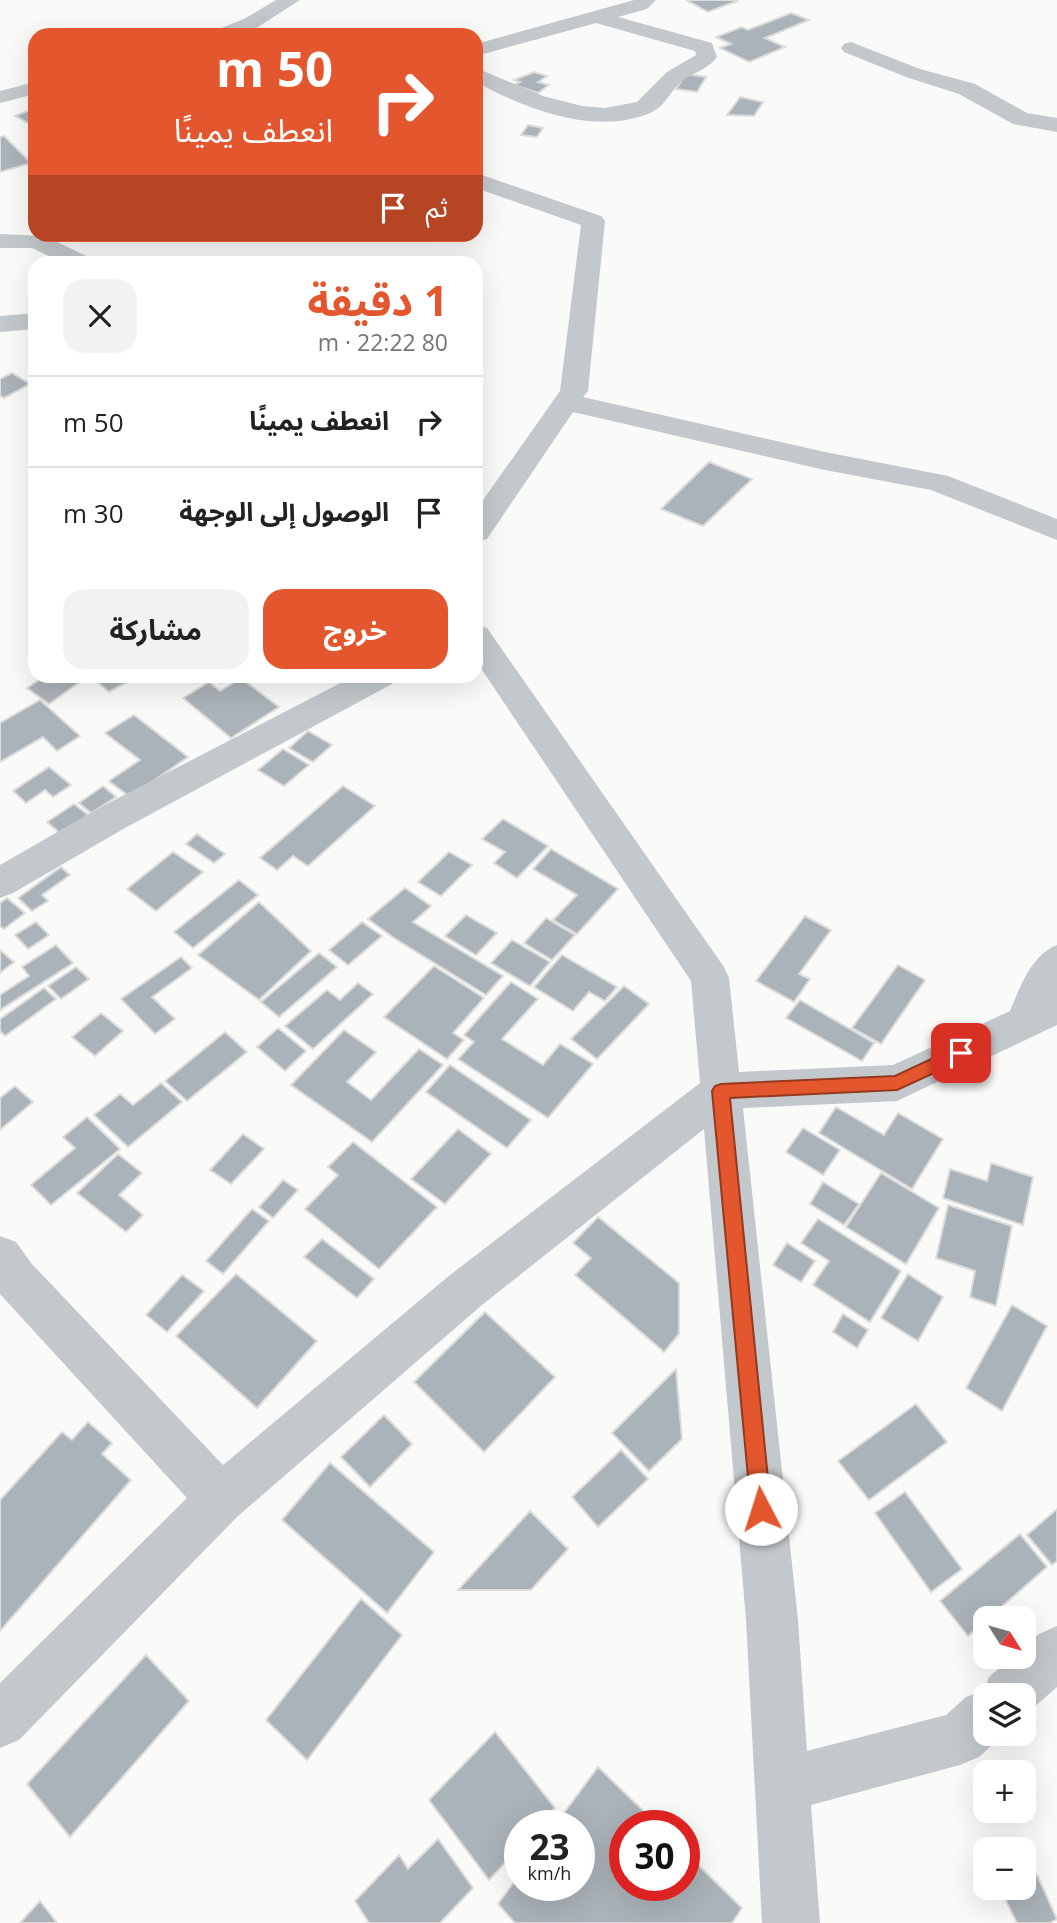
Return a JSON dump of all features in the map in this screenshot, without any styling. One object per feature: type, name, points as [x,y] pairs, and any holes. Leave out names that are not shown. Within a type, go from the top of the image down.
[{"type":"street","points":[[238,28],[290,0]]},
{"type":"street","points":[[483,48],[640,5],[646,0]]},
{"type":"street","points":[[483,78],[518,95],[579,112],[629,113],[648,105],[673,77],[706,57],[705,47],[675,36],[596,17]]},
{"type":"street","points":[[851,48],[913,74],[967,89],[1021,119],[1057,125]]},
{"type":"street","points":[[0,97],[28,78]]},
{"type":"street","points":[[483,182],[593,221],[574,391],[483,522]]},
{"type":"street","points":[[0,241],[28,241]]},
{"type":"street","points":[[38,242],[67,256]]},
{"type":"street","points":[[0,324],[28,322]]},
{"type":"street","points":[[567,402],[825,461],[938,482],[1057,530]]},
{"type":"street","points":[[483,646],[710,978],[772,1620],[791,1923]]},
{"type":"street","points":[[0,883],[136,805],[367,683]]},
{"type":"street","points":[[0,1721],[221,1499],[466,1290],[721,1091],[897,1083],[1041,1015],[1037,993],[1057,961]]},
{"type":"street","points":[[0,1257],[15,1278],[221,1499]]},
{"type":"street","points":[[1022,1683],[1057,1652]]},
{"type":"street","points":[[782,1785],[960,1738],[973,1727]]},
{"type":"building","points":[[686,0],[734,0],[737,1],[708,12]]},
{"type":"building","points":[[791,13],[809,20],[765,38],[785,47],[749,62],[720,48],[731,44],[716,37],[742,27],[748,30]]},
{"type":"building","points":[[534,72],[547,76],[538,82],[549,85],[538,93],[514,85],[520,82],[514,80]]},
{"type":"building","points":[[686,74],[706,77],[697,92],[676,89]]},
{"type":"building","points":[[740,97],[763,102],[754,116],[727,115]]},
{"type":"building","points":[[28,111],[28,123],[15,116]]},
{"type":"building","points":[[528,125],[543,128],[537,137],[521,135]]},
{"type":"building","points":[[4,136],[28,160],[28,164],[0,172],[0,137]]},
{"type":"building","points":[[12,373],[28,385],[4,398],[0,396],[0,379]]},
{"type":"building","points":[[709,462],[752,479],[703,526],[661,509]]},
{"type":"building","points":[[34,683],[78,683],[49,704],[27,688]]},
{"type":"building","points":[[99,683],[125,683],[109,692]]},
{"type":"building","points":[[207,683],[220,691],[233,683],[248,683],[279,707],[231,738],[183,698]]},
{"type":"building","points":[[40,700],[80,736],[57,751],[43,737],[0,762],[0,723]]},
{"type":"building","points":[[134,715],[188,757],[130,797],[109,781],[140,760],[105,733]]},
{"type":"building","points":[[308,731],[332,745],[313,762],[289,748]]},
{"type":"building","points":[[283,749],[309,765],[284,786],[258,770]]},
{"type":"building","points":[[49,767],[71,785],[53,797],[45,790],[26,803],[13,791]]},
{"type":"building","points":[[103,786],[116,797],[91,813],[79,803]]},
{"type":"building","points":[[343,786],[375,806],[308,866],[293,856],[277,870],[260,858]]},
{"type":"building","points":[[74,804],[88,815],[61,834],[47,822]]},
{"type":"building","points":[[503,819],[548,846],[517,878],[494,863],[505,852],[482,839]]},
{"type":"building","points":[[197,834],[225,854],[214,863],[186,844]]},
{"type":"building","points":[[551,849],[618,889],[577,934],[553,920],[577,895],[533,869]]},
{"type":"building","points":[[173,852],[203,872],[156,911],[127,889]]},
{"type":"building","points":[[449,852],[472,865],[441,896],[418,882]]},
{"type":"building","points":[[61,867],[70,875],[42,895],[48,901],[32,911],[18,898]]},
{"type":"building","points":[[239,880],[258,895],[193,948],[174,932]]},
{"type":"building","points":[[405,888],[431,906],[413,922],[503,976],[486,995],[368,919]]},
{"type":"building","points":[[7,898],[25,913],[4,929],[0,926],[0,903]]},
{"type":"building","points":[[259,902],[311,951],[259,1000],[198,955]]},
{"type":"building","points":[[466,915],[497,933],[476,955],[445,936]]},
{"type":"building","points":[[805,916],[831,930],[799,974],[810,979],[794,1002],[756,981]]},
{"type":"building","points":[[546,918],[575,935],[552,960],[524,943]]},
{"type":"building","points":[[36,922],[49,935],[28,949],[15,935]]},
{"type":"building","points":[[362,922],[382,936],[348,965],[329,950]]},
{"type":"building","points":[[512,940],[550,962],[530,986],[491,963]]},
{"type":"building","points":[[56,945],[73,963],[0,1010],[0,995],[29,976],[22,967]]},
{"type":"building","points":[[0,950],[14,962],[0,973]]},
{"type":"building","points":[[319,953],[337,967],[279,1017],[261,1002]]},
{"type":"building","points":[[562,955],[617,987],[605,1001],[589,992],[573,1011],[534,987]]},
{"type":"building","points":[[181,957],[192,968],[152,997],[175,1019],[155,1034],[121,999]]},
{"type":"building","points":[[898,965],[925,980],[881,1044],[852,1028]]},
{"type":"building","points":[[434,966],[484,998],[453,1033],[464,1040],[447,1059],[384,1017]]},
{"type":"building","points":[[76,967],[89,979],[61,999],[48,986]]},
{"type":"building","points":[[511,982],[538,999],[502,1039],[543,1065],[560,1044],[593,1064],[548,1118],[458,1059],[474,1042],[464,1035]]},
{"type":"building","points":[[358,983],[373,994],[313,1049],[285,1026],[327,990],[340,1000]]},
{"type":"building","points":[[624,986],[649,1004],[597,1059],[571,1039]]},
{"type":"building","points":[[44,988],[56,999],[5,1036],[0,1031],[0,1019]]},
{"type":"building","points":[[800,1000],[874,1043],[862,1061],[786,1018]]},
{"type":"building","points":[[101,1013],[123,1031],[95,1056],[72,1037]]},
{"type":"building","points":[[278,1028],[306,1051],[285,1071],[257,1047]]},
{"type":"building","points":[[344,1030],[376,1052],[347,1082],[371,1100],[419,1049],[443,1065],[372,1142],[291,1085]]},
{"type":"building","points":[[225,1032],[247,1052],[187,1101],[165,1081]]},
{"type":"building","points":[[450,1065],[531,1120],[507,1148],[426,1092]]},
{"type":"building","points":[[161,1083],[182,1102],[128,1147],[94,1115],[120,1094],[133,1105]]},
{"type":"building","points":[[15,1086],[33,1102],[0,1130],[0,1098]]},
{"type":"building","points":[[836,1107],[884,1135],[898,1113],[943,1139],[912,1189],[819,1133]]},
{"type":"building","points":[[87,1117],[120,1149],[51,1205],[31,1185],[75,1148],[63,1137]]},
{"type":"building","points":[[803,1128],[840,1150],[823,1175],[786,1152]]},
{"type":"building","points":[[458,1129],[491,1154],[445,1204],[411,1179]]},
{"type":"building","points":[[243,1134],[264,1149],[231,1184],[210,1170]]},
{"type":"building","points":[[353,1142],[437,1207],[379,1269],[305,1209],[338,1175],[328,1167]]},
{"type":"building","points":[[118,1154],[142,1173],[119,1195],[143,1215],[126,1232],[77,1193]]},
{"type":"building","points":[[991,1163],[1033,1177],[1023,1225],[943,1198],[950,1169],[987,1181]]},
{"type":"building","points":[[881,1173],[939,1208],[906,1264],[846,1227]]},
{"type":"building","points":[[283,1180],[298,1190],[273,1218],[259,1207]]},
{"type":"building","points":[[823,1182],[859,1204],[844,1225],[810,1204]]},
{"type":"building","points":[[948,1205],[1012,1226],[996,1306],[970,1297],[975,1271],[936,1258]]},
{"type":"building","points":[[252,1209],[269,1221],[223,1274],[206,1261]]},
{"type":"building","points":[[598,1217],[679,1283],[679,1334],[664,1352],[575,1275],[591,1258],[573,1243]]},
{"type":"building","points":[[818,1219],[901,1271],[870,1322],[813,1285],[829,1261],[801,1243]]},
{"type":"building","points":[[322,1239],[374,1279],[357,1298],[304,1257]]},
{"type":"building","points":[[787,1243],[815,1261],[801,1282],[773,1265]]},
{"type":"building","points":[[236,1274],[317,1341],[257,1408],[176,1336]]},
{"type":"building","points":[[908,1274],[943,1297],[918,1341],[881,1318]]},
{"type":"building","points":[[182,1275],[204,1291],[167,1332],[146,1315]]},
{"type":"building","points":[[1012,1305],[1047,1326],[1002,1411],[966,1388]]},
{"type":"building","points":[[485,1312],[555,1377],[484,1452],[414,1382]]},
{"type":"building","points":[[843,1314],[868,1330],[857,1348],[833,1332]]},
{"type":"building","points":[[676,1369],[682,1439],[649,1471],[612,1433]]},
{"type":"building","points":[[916,1404],[947,1442],[869,1500],[838,1461]]},
{"type":"building","points":[[384,1415],[412,1444],[370,1487],[341,1457]]},
{"type":"building","points":[[88,1422],[112,1443],[102,1454],[131,1480],[0,1631],[0,1500],[62,1432],[72,1440]]},
{"type":"building","points":[[621,1450],[648,1479],[598,1527],[572,1497]]},
{"type":"building","points":[[330,1463],[434,1552],[387,1613],[282,1520]]},
{"type":"building","points":[[905,1492],[962,1569],[931,1592],[875,1513]]},
{"type":"building","points":[[1057,1509],[1057,1561],[1052,1565],[1027,1535]]},
{"type":"building","points":[[530,1511],[568,1549],[531,1590],[458,1590]]},
{"type":"building","points":[[1020,1534],[1047,1567],[1002,1606],[973,1606],[973,1632],[968,1636],[940,1601]]},
{"type":"building","points":[[361,1599],[402,1635],[307,1760],[266,1720]]},
{"type":"building","points":[[146,1655],[189,1701],[70,1837],[27,1784]]},
{"type":"building","points":[[495,1732],[555,1808],[504,1810],[504,1864],[489,1880],[429,1800]]},
{"type":"building","points":[[598,1767],[642,1810],[609,1810],[609,1901],[700,1901],[700,1867],[742,1908],[732,1923],[515,1923],[498,1904],[504,1896],[504,1901],[595,1901],[595,1810],[566,1810]]},
{"type":"building","points":[[438,1839],[473,1888],[440,1923],[369,1923],[355,1901],[399,1855],[408,1869]]},
{"type":"building","points":[[1036,1876],[1057,1919],[1050,1923],[1017,1923],[1006,1900],[1036,1900]]},
{"type":"building","points":[[40,1901],[57,1923],[20,1923]]},
{"type":"route","points":[[761,1509],[721,1091],[897,1083],[961,1053]]}]
